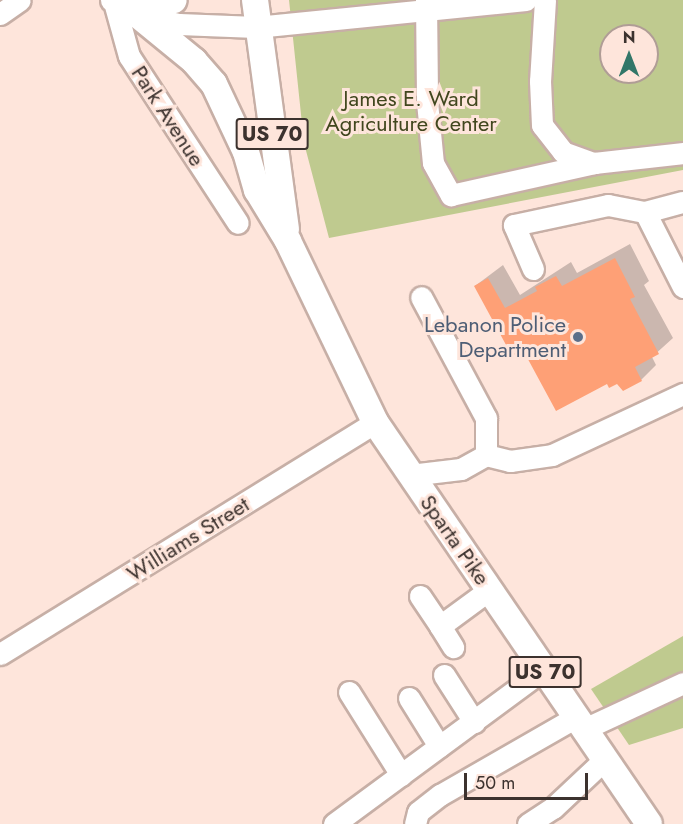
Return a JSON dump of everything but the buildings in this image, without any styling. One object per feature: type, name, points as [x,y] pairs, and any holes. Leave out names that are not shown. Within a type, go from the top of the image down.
[{"type":"main road","points":[[119,4],[174,0]]},
{"type":"main road","name":"US 70","points":[[255,0],[256,27],[288,241]]},
{"type":"main road","points":[[119,4],[194,61],[214,84],[246,153],[257,190],[288,241]]},
{"type":"main road","name":"Sparta Pike","points":[[288,241],[375,423],[649,824]]},
{"type":"street","points":[[0,14],[20,0]]},
{"type":"street","points":[[119,4],[179,24],[256,27],[426,6],[526,0]]},
{"type":"street","points":[[545,0],[542,125],[563,152],[594,163]]},
{"type":"street","name":"Park Avenue","points":[[119,4],[129,56],[238,223]]},
{"type":"street","points":[[426,6],[427,102],[433,163],[452,195],[594,163],[635,161],[683,153]]},
{"type":"street","points":[[533,269],[514,225],[608,205],[645,212],[683,202]]},
{"type":"street","points":[[645,212],[683,287]]},
{"type":"street","points":[[421,297],[486,418],[486,455]]},
{"type":"street","points":[[410,475],[461,469],[486,455],[510,460],[552,455],[683,394]]},
{"type":"street","name":"Williams Street","points":[[0,654],[375,423]]},
{"type":"street","points":[[440,626],[489,590]]},
{"type":"street","points":[[420,596],[453,647]]},
{"type":"street","points":[[334,824],[544,669]]},
{"type":"street","points":[[444,675],[474,722]]},
{"type":"street","points":[[415,824],[418,812],[441,795],[580,723],[683,683]]},
{"type":"street","points":[[349,692],[401,775]]},
{"type":"street","points":[[409,698],[439,746]]},
{"type":"street","points":[[528,824],[553,808],[605,759]]},
{"type":"green space","name":"James E. Ward Agriculture Center","points":[[289,0],[683,0],[683,170],[329,238],[304,143]]},
{"type":"green space","points":[[683,636],[683,728],[629,745],[591,689]]},
{"type":"place","name":"Lebanon Police Department","points":[[578,337]]}]
